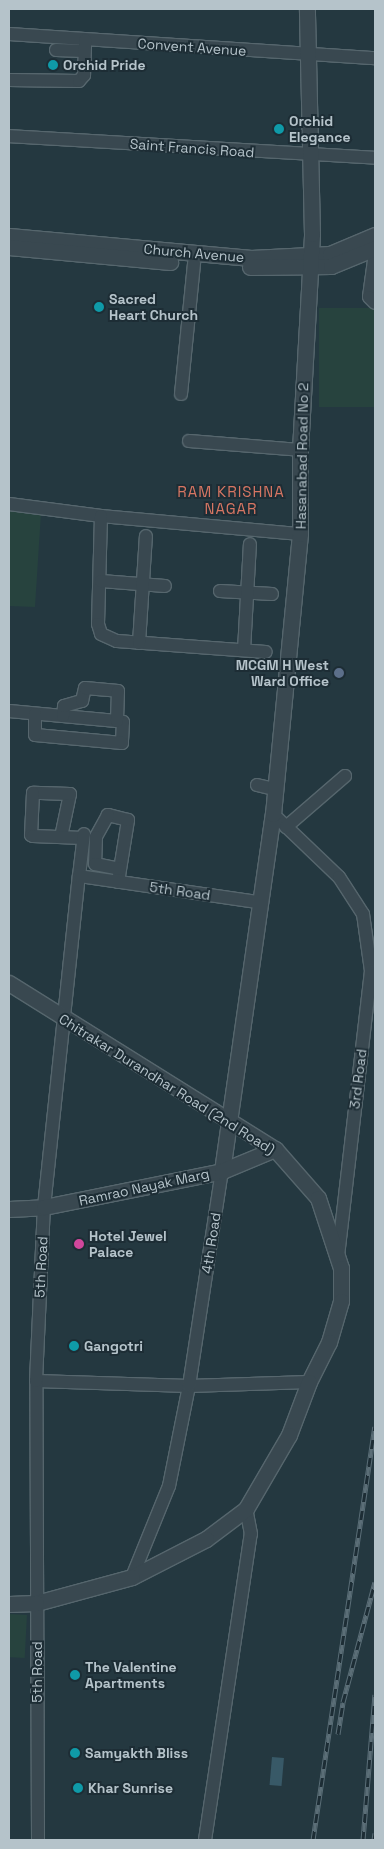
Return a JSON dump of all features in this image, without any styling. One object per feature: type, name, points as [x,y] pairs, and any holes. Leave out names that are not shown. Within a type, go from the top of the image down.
[{"type":"street","name":"Hasanabad Road No 2","points":[[258,902],[273,814],[300,534],[300,450],[310,263],[307,9]]},
{"type":"street","name":"Convent Avenue","points":[[9,34],[84,45],[375,58]]},
{"type":"street","points":[[9,80],[79,81],[84,75],[84,45],[56,50]]},
{"type":"street","name":"Saint Francis Road","points":[[9,136],[375,158]]},
{"type":"street","name":"Church Avenue","points":[[9,236],[310,263],[375,235]]},
{"type":"street","points":[[9,247],[194,263],[310,263],[331,266],[375,248]]},
{"type":"street","points":[[375,253],[369,297],[375,303]]},
{"type":"street","points":[[181,394],[194,263]]},
{"type":"street","points":[[189,441],[300,450]]},
{"type":"street","points":[[9,504],[102,516],[300,534]]},
{"type":"street","points":[[102,516],[98,624],[101,634],[116,641],[266,652]]},
{"type":"street","points":[[138,643],[146,536]]},
{"type":"street","points":[[244,650],[250,544]]},
{"type":"street","points":[[101,581],[165,586]]},
{"type":"street","points":[[220,590],[272,594]]},
{"type":"street","points":[[63,716],[64,706],[82,701],[86,688],[118,691],[117,722]]},
{"type":"street","points":[[9,711],[117,722],[125,724],[122,744],[35,736],[36,714]]},
{"type":"street","points":[[78,740],[80,718]]},
{"type":"street","points":[[286,827],[345,776]]},
{"type":"street","points":[[257,785],[275,789]]},
{"type":"street","name":"3rd Road","points":[[273,814],[339,877],[363,914],[371,971],[338,1260]]},
{"type":"street","points":[[107,816],[128,819],[119,875],[95,864],[96,845],[107,816]]},
{"type":"street","points":[[61,837],[83,839],[96,845]]},
{"type":"street","points":[[79,876],[83,839]]},
{"type":"street","name":"5th Road","points":[[38,1840],[36,1380],[44,1207],[66,1021],[79,876],[119,875],[258,902]]},
{"type":"street","name":"4th Road","points":[[132,1577],[169,1486],[189,1386],[222,1171],[258,902]]},
{"type":"street","name":"Chitrakar Durandhar Road (2nd Road)","points":[[9,983],[66,1021],[275,1149],[318,1198],[338,1260],[340,1301],[329,1342],[309,1382],[289,1435],[246,1509],[206,1540],[132,1577],[36,1603],[9,1604]]},
{"type":"street","name":"Ramrao Nayak Marg","points":[[9,1209],[44,1207],[222,1171],[275,1149]]},
{"type":"street","points":[[36,1380],[189,1386],[309,1382]]},
{"type":"street","points":[[205,1840],[251,1534],[246,1509]]},
{"type":"green space","points":[[319,308],[375,308],[375,407],[319,407]]},
{"type":"green space","points":[[9,508],[41,513],[35,607],[9,606]]},
{"type":"green space","points":[[9,1614],[27,1615],[25,1658],[9,1657]]},
{"type":"water","points":[[272,1757],[284,1758],[282,1786],[270,1785]]},
{"type":"railway","points":[[313,1840],[375,1427]]},
{"type":"railway","points":[[338,1734],[343,1702],[375,1582]]},
{"type":"railway","points":[[363,1840],[375,1694]]},
{"type":"railway","points":[[374,1840],[375,1833]]},
{"type":"place","name":"Orchid Pride","points":[[53,65]]},
{"type":"place","name":"Orchid Elegance","points":[[279,129]]},
{"type":"place","name":"Sacred Heart Church","points":[[99,307]]},
{"type":"place","name":"MCGM H West Ward Office","points":[[339,673]]},
{"type":"place","name":"Hotel Jewel Palace","points":[[79,1244]]},
{"type":"place","name":"Gangotri","points":[[74,1346]]},
{"type":"place","name":"The Valentine Apartments","points":[[75,1675]]},
{"type":"place","name":"Samyakth Bliss","points":[[75,1753]]},
{"type":"place","name":"Khar Sunrise","points":[[78,1788]]},
{"type":"district","name":"RAM KRISHNA NAGAR","points":[[231,500]]}]
